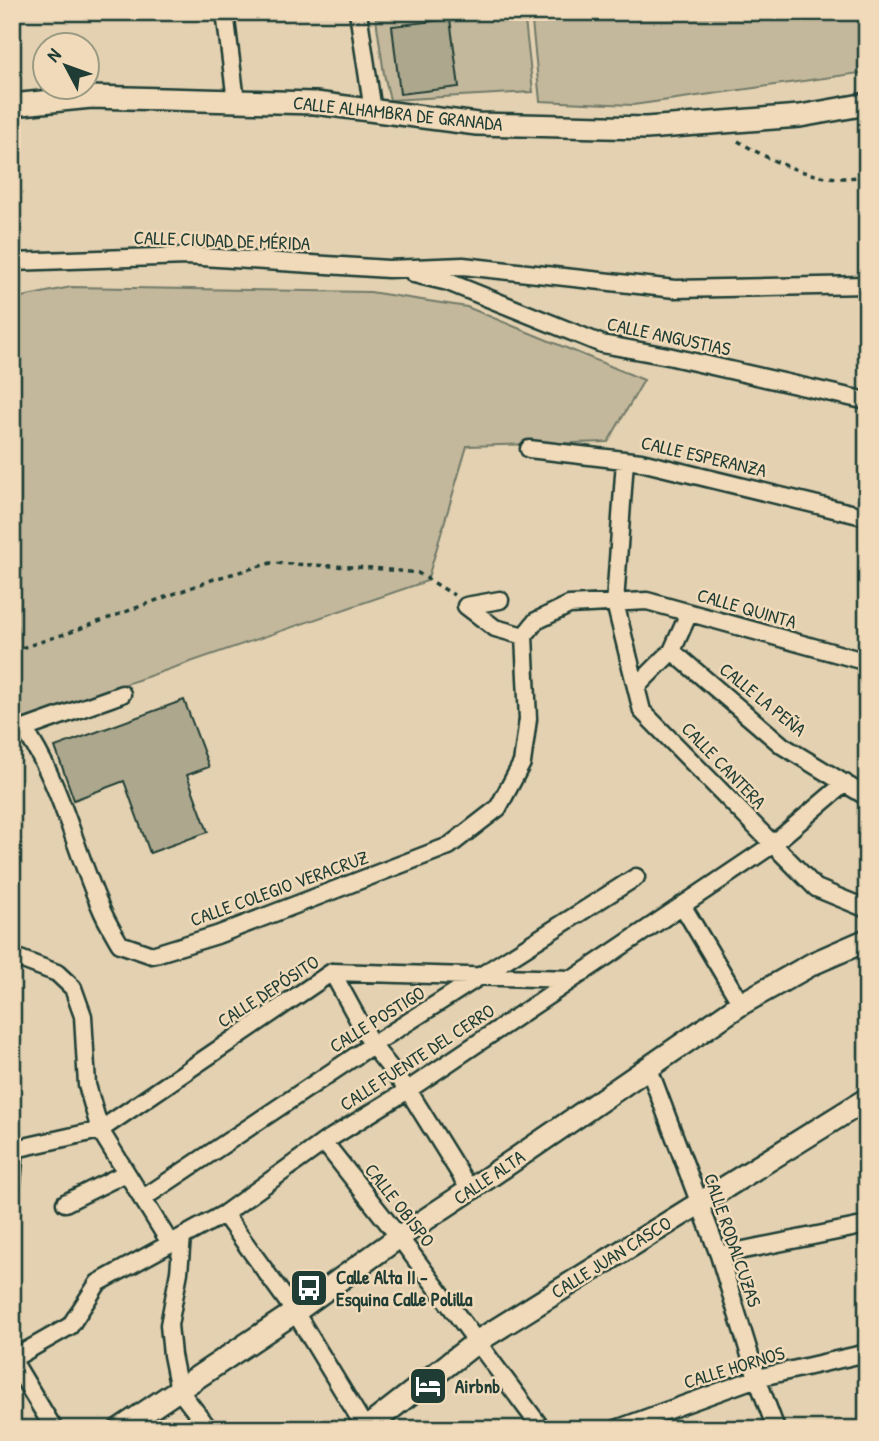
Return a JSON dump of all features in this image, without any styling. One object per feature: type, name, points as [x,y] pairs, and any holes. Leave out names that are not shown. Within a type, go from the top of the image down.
[{"type":"street","points":[[225,12],[236,101]]},
{"type":"street","points":[[358,12],[373,110]]},
{"type":"street","name":"CALLE ALHAMBRA DE GRANADA","points":[[12,105],[91,97],[315,103],[477,124],[646,128],[800,116],[867,104]]},
{"type":"street","name":"CALLE CIUDAD DE MÉRIDA","points":[[12,262],[187,256],[388,269]]},
{"type":"street","points":[[388,269],[463,266],[675,289],[867,285]]},
{"type":"street","name":"CALLE ANGUSTIAS","points":[[388,269],[448,282],[601,344],[668,356],[867,401]]},
{"type":"street","name":"CALLE ESPERANZA","points":[[529,449],[641,462],[867,517]]},
{"type":"street","name":"CALLE CANTERA","points":[[625,460],[615,603],[642,711],[816,888],[867,909]]},
{"type":"street","points":[[466,606],[500,600]]},
{"type":"street","name":"CALLE QUINTA","points":[[615,603],[647,601],[867,662]]},
{"type":"street","points":[[466,606],[495,628],[524,636],[536,621],[569,605],[615,603]]},
{"type":"street","points":[[636,687],[672,651],[689,613]]},
{"type":"street","name":"CALLE COLEGIO VERACRUZ","points":[[122,694],[18,729],[40,753],[70,824],[100,908],[120,944],[152,955],[216,935],[449,846],[498,808],[522,763],[528,719],[524,636]]},
{"type":"street","name":"CALLE LA PEÑA","points":[[672,651],[783,746],[867,797]]},
{"type":"street","name":"CALLE FUENTE DEL CERRO","points":[[12,1359],[70,1325],[98,1283],[224,1214],[324,1143],[408,1090],[772,845],[845,783]]},
{"type":"street","name":"CALLE POSTIGO","points":[[142,1199],[372,1045],[483,977],[636,877]]},
{"type":"street","points":[[682,905],[741,1004]]},
{"type":"street","name":"CALLE ALTA","points":[[120,1429],[295,1312],[399,1237],[741,1004],[814,963],[867,940]]},
{"type":"street","points":[[12,956],[57,973],[73,988],[83,1016],[87,1085],[100,1130],[142,1199],[176,1240],[179,1272],[169,1325],[172,1355],[179,1390],[209,1429]]},
{"type":"street","points":[[332,972],[372,1045],[408,1090],[470,1190]]},
{"type":"street","name":"CALLE DEPÓSITO","points":[[14,1146],[100,1130],[332,972],[572,979]]},
{"type":"street","name":"CALLE RODALCUZAS","points":[[648,1066],[719,1255],[757,1378],[776,1429]]},
{"type":"street","name":"CALLE JUAN CASCO","points":[[366,1429],[478,1341],[867,1098]]},
{"type":"street","name":"CALLE OBISPO","points":[[324,1143],[399,1237],[542,1429]]},
{"type":"street","points":[[12,1183],[14,1146]]},
{"type":"street","points":[[65,1203],[126,1173]]},
{"type":"street","points":[[224,1214],[295,1312],[366,1429]]},
{"type":"street","points":[[719,1255],[867,1226]]},
{"type":"street","name":"CALLE HORNOS","points":[[616,1429],[757,1378],[867,1353]]},
{"type":"street","points":[[12,1359],[54,1429]]},
{"type":"path","points":[[714,122],[750,149],[813,176],[846,178],[867,175]]},
{"type":"path","points":[[12,651],[214,579],[271,563],[418,573],[445,588],[466,606]]},
{"type":"shaded area","points":[[375,12],[524,12],[533,92],[390,100]]},
{"type":"shaded area","points":[[531,12],[867,12],[867,72],[633,105],[540,101]]},
{"type":"shaded area","points":[[71,287],[370,292],[467,307],[644,380],[608,442],[467,446],[427,581],[12,723],[12,299]]},
{"type":"building","points":[[450,19],[459,87],[400,94],[392,26]]},
{"type":"building","points":[[184,700],[209,767],[187,775],[208,832],[150,853],[124,781],[74,800],[55,747]]},
{"type":"place","name":"Calle Alta II - Esquina Calle Polilla","points":[[309,1288]]},
{"type":"place","name":"Airbnb","points":[[428,1386]]}]
